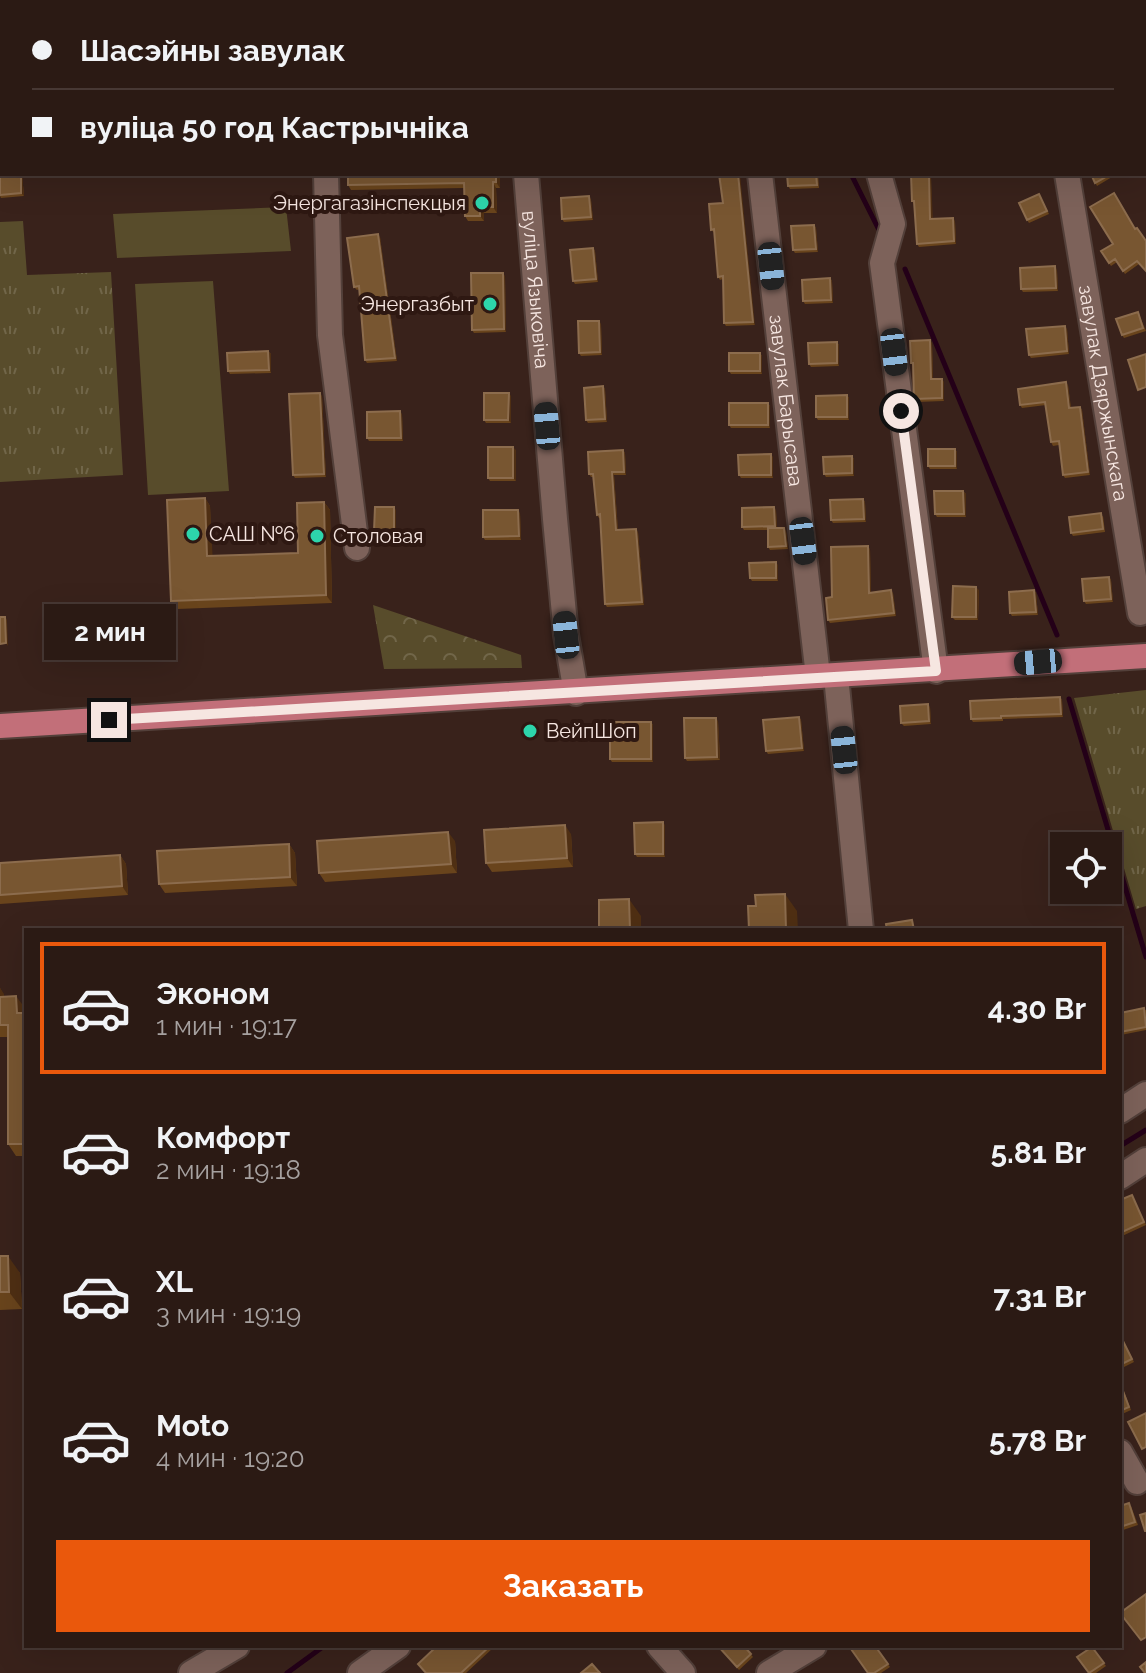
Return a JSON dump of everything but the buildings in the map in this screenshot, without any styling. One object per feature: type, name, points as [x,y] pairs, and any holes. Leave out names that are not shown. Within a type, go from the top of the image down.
[{"type":"main road","points":[[0,726],[1146,656]]},
{"type":"street","points":[[326,176],[330,335],[357,548]]},
{"type":"street","name":"вуліца Языковіча","points":[[526,176],[566,635],[576,693]]},
{"type":"street","name":"завулак Барысава","points":[[760,176],[861,928]]},
{"type":"street","points":[[880,176],[893,224],[882,263],[936,671]]},
{"type":"street","name":"завулак Дзяржынскага","points":[[1067,176],[1140,613]]},
{"type":"street","points":[[1122,1110],[1146,1094]]},
{"type":"street","points":[[1122,1176],[1146,1160]]},
{"type":"street","points":[[1122,1456],[1134,1483]]},
{"type":"street","points":[[191,1673],[234,1648]]},
{"type":"street","points":[[360,1673],[395,1648]]},
{"type":"street","points":[[661,1648],[682,1673]]},
{"type":"street","points":[[769,1673],[811,1648]]},
{"type":"green space","points":[[286,207],[291,251],[117,258],[113,214]]},
{"type":"green space","points":[[23,221],[27,275],[111,272],[123,475],[0,482],[0,222]]},
{"type":"green space","points":[[213,281],[229,491],[148,495],[135,284]]},
{"type":"green space","points":[[373,605],[521,655],[522,668],[384,669]]},
{"type":"green space","points":[[1146,690],[1146,906],[1136,909],[1122,861],[1122,832],[1113,832],[1074,698]]},
{"type":"waterway","points":[[852,176],[881,234]]},
{"type":"waterway","points":[[905,269],[1057,635]]},
{"type":"waterway","points":[[1069,699],[1146,957]]},
{"type":"waterway","points":[[1122,1145],[1146,1130]]},
{"type":"waterway","points":[[287,1673],[321,1648]]},
{"type":"place","name":"Энергагазінспекцыя","points":[[482,203]]},
{"type":"place","name":"Энергазбыт","points":[[490,304]]},
{"type":"place","name":"САШ №6","points":[[193,534]]},
{"type":"place","name":"Столовая","points":[[317,536]]},
{"type":"place","name":"ВейпШоп","points":[[530,731]]},
{"type":"route","points":[[109,720],[936,671],[901,411]]}]
